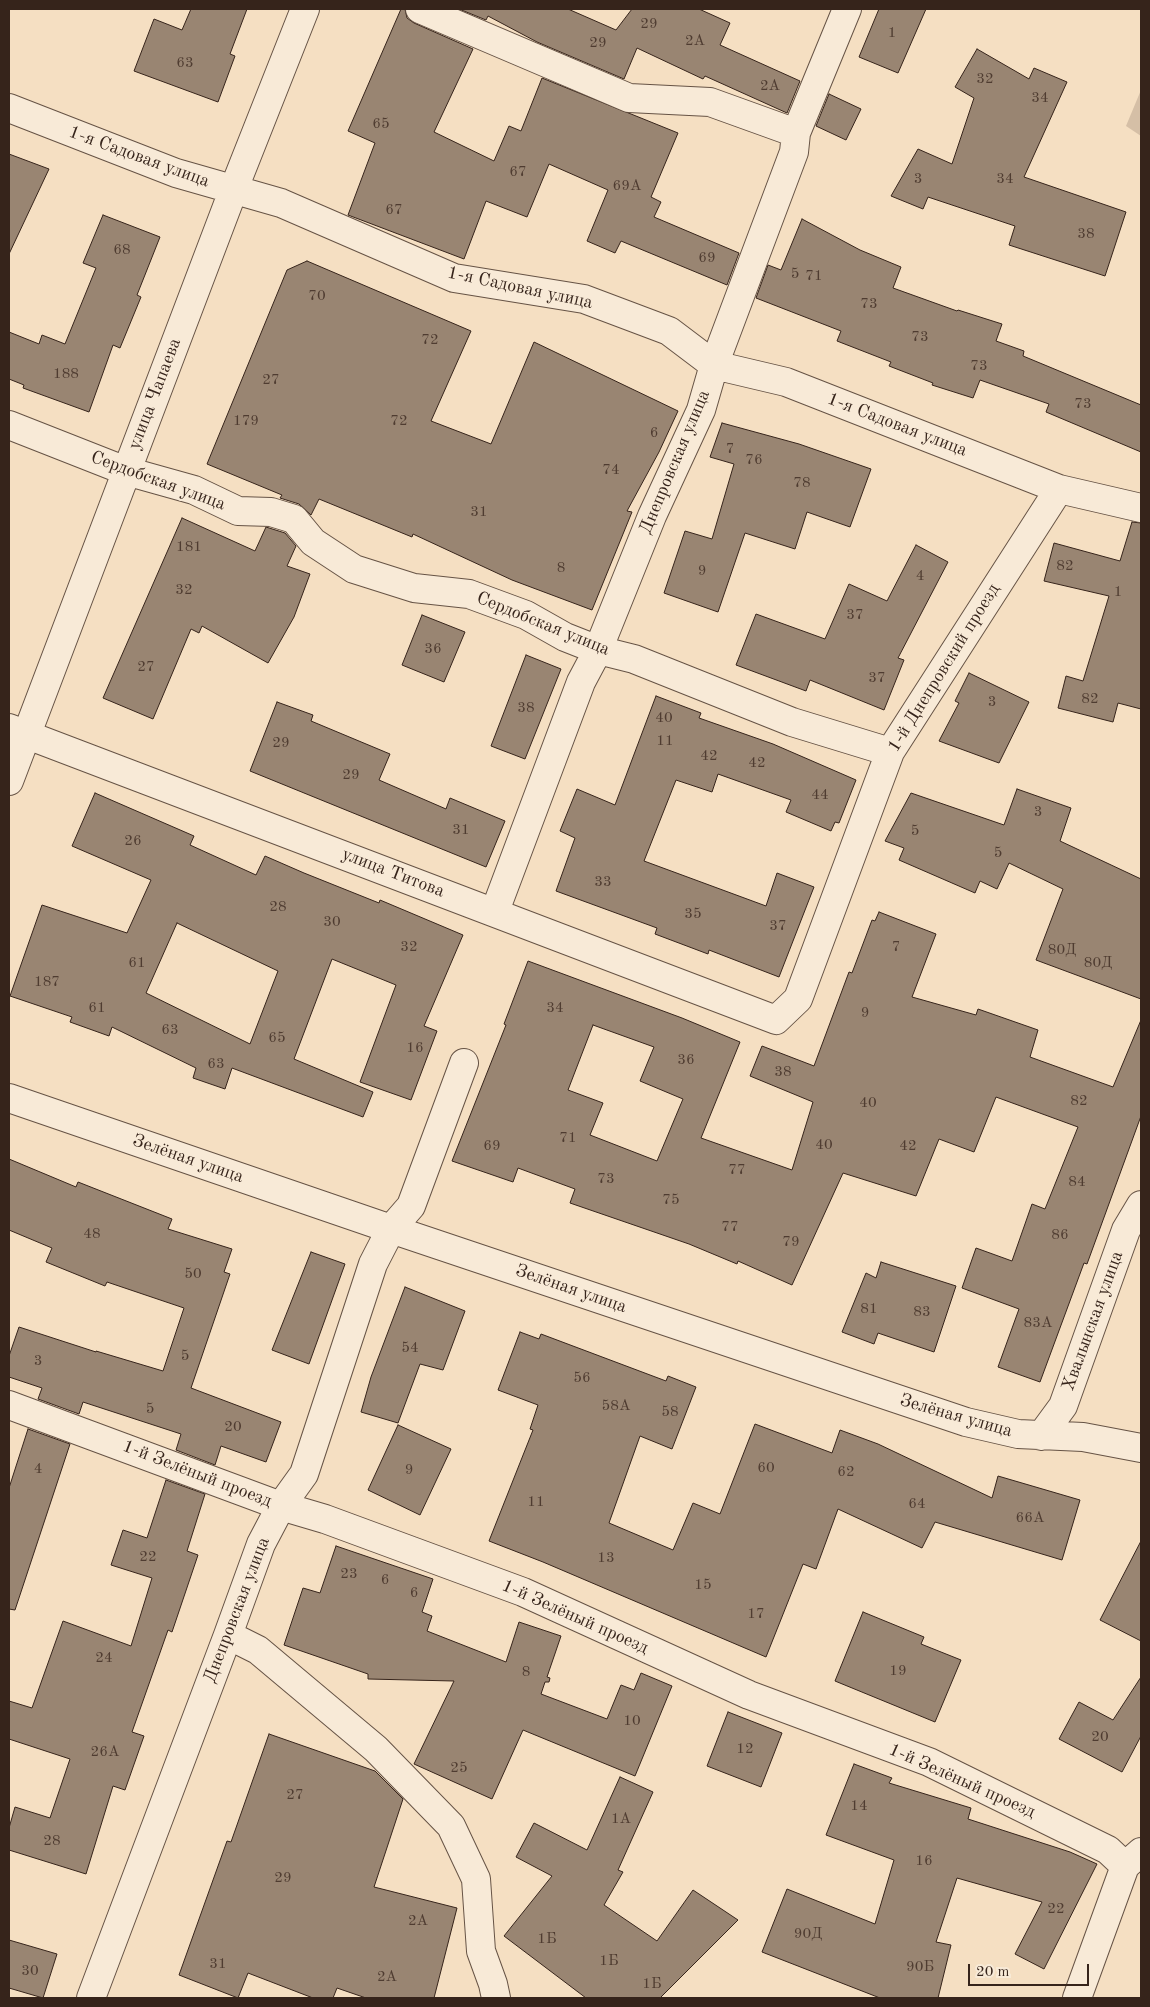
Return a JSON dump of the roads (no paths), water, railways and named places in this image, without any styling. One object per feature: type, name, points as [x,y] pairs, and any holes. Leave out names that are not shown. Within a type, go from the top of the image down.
[{"type":"street","name":"улица Чапаева","points":[[9,781],[18,731],[126,471],[305,9]]},
{"type":"street","points":[[420,9],[629,98],[710,102],[796,133]]},
{"type":"street","name":"Днепровская улица","points":[[494,912],[581,682],[598,650],[652,516],[700,410],[714,365],[794,152],[796,133],[848,9]]},
{"type":"street","name":"1-я Садовая улица","points":[[9,108],[176,173],[233,191],[281,203],[454,278],[584,299],[669,331],[714,365],[786,382],[1059,489],[1141,508]]},
{"type":"street","name":"Сердобская улица","points":[[9,425],[126,471],[194,490],[238,511],[271,512],[294,519],[313,542],[354,569],[414,588],[469,594],[526,615],[566,637],[598,650],[634,659],[792,722],[890,752]]},
{"type":"street","name":"1-й Днепровский проезд","points":[[776,1020],[798,999],[890,752],[1059,489]]},
{"type":"street","name":"улица Титова","points":[[18,731],[776,1020]]},
{"type":"street","name":"Днепровская улица","points":[[91,1998],[261,1544],[281,1506],[304,1474],[373,1264],[391,1229],[411,1206],[464,1063]]},
{"type":"street","name":"Зелёная улица","points":[[9,1098],[391,1229],[966,1422],[1018,1434],[1083,1437],[1141,1448]]},
{"type":"street","name":"Хвалынская улица","points":[[1041,1436],[1063,1406],[1126,1230],[1141,1205]]},
{"type":"street","name":"1-й Зелёный проезд","points":[[9,1405],[281,1506],[325,1519],[523,1592],[749,1695],[929,1762],[1108,1850],[1133,1859]]},
{"type":"street","points":[[228,1635],[258,1650],[376,1749],[451,1826],[476,1879],[481,1951],[496,1998]]},
{"type":"street","points":[[1077,1998],[1133,1859]]}]
